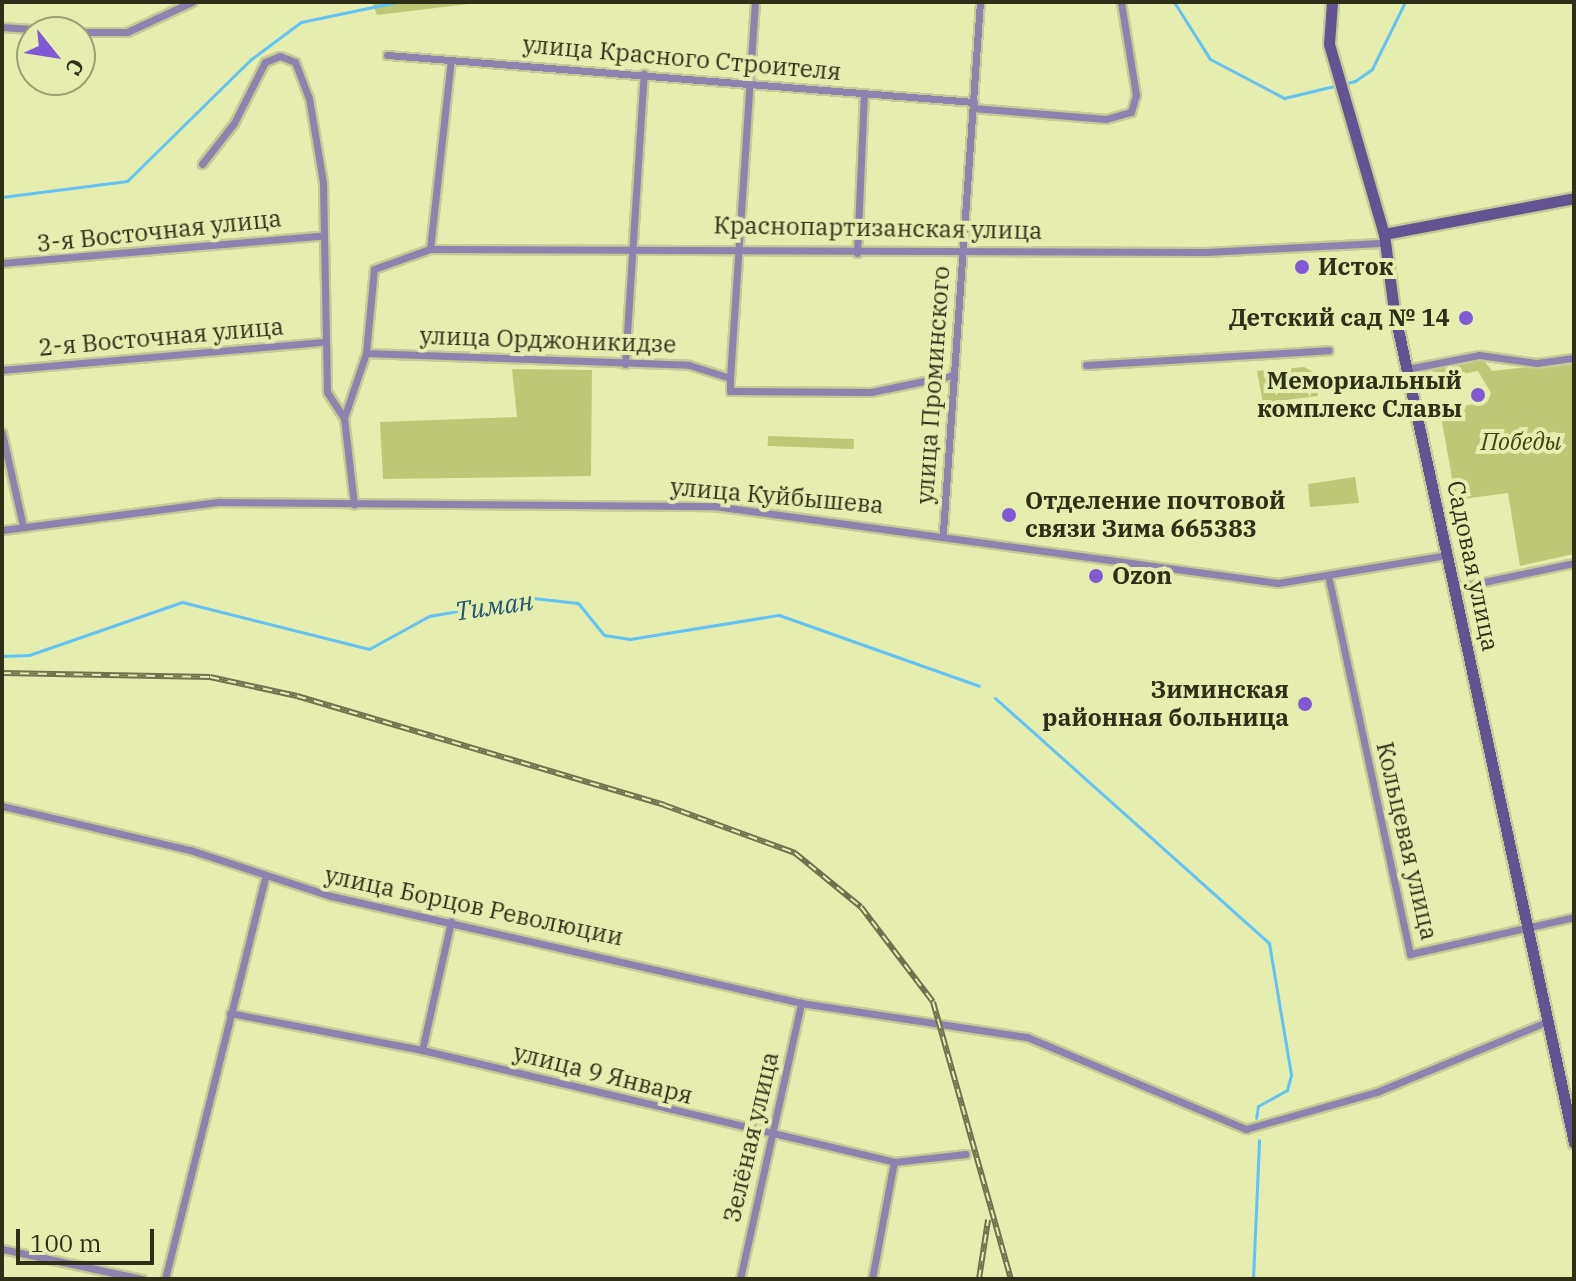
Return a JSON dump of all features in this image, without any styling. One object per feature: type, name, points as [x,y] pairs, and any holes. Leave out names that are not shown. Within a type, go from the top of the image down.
[{"type":"street","points":[[96,32],[127,32],[192,2]]},
{"type":"street","points":[[730,378],[755,2]]},
{"type":"street","name":"улица Проминского","points":[[943,532],[980,2]]},
{"type":"street","name":"улица Красного Строителя","points":[[387,55],[750,82],[1106,119],[1131,112],[1136,95],[1121,2]]},
{"type":"street","name":"Садовая улица","points":[[1332,2],[1329,44],[1348,101],[1382,238],[1407,369],[1574,1143]]},
{"type":"street","points":[[202,164],[234,123],[265,62],[292,60],[309,98],[323,183],[320,236],[327,392],[344,418]]},
{"type":"street","points":[[430,249],[451,60]]},
{"type":"street","points":[[625,364],[629,248],[644,74]]},
{"type":"street","points":[[857,253],[864,93]]},
{"type":"street","name":"Краснопартизанская улица","points":[[366,353],[369,285],[378,264],[430,249],[738,248],[962,253],[1382,238],[1574,198]]},
{"type":"street","name":"3-я Восточная улица","points":[[2,263],[320,236]]},
{"type":"street","name":"2-я Восточная улица","points":[[2,370],[323,342]]},
{"type":"street","points":[[1086,365],[1329,350]]},
{"type":"street","points":[[354,504],[344,418],[366,353]]},
{"type":"street","name":"улица Орджоникидзе","points":[[366,353],[689,365],[730,378],[730,391],[871,392],[953,375]]},
{"type":"street","points":[[1407,369],[1479,355],[1537,363],[1574,358]]},
{"type":"street","points":[[3,433],[23,526]]},
{"type":"street","name":"улица Куйбышева","points":[[2,530],[218,502],[714,506],[943,532],[1227,578],[1278,583],[1448,555]]},
{"type":"street","points":[[1455,588],[1574,563]]},
{"type":"street","name":"Кольцевая улица","points":[[1328,575],[1410,954],[1574,917]]},
{"type":"street","name":"улица Борцов Революции","points":[[2,806],[190,850],[265,878],[801,1003],[942,1028],[980,1025],[1027,1037],[1246,1129],[1377,1092],[1548,1021]]},
{"type":"street","points":[[165,1279],[265,878]]},
{"type":"street","points":[[422,1050],[451,921]]},
{"type":"street","name":"Зелёная улица","points":[[740,1279],[801,1003]]},
{"type":"street","name":"улица 9 Января","points":[[230,1013],[422,1050],[772,1136],[894,1162],[966,1154]]},
{"type":"street","points":[[872,1279],[894,1162]]},
{"type":"street","points":[[2,1249],[142,1279]]},
{"type":"green space","points":[[372,2],[485,2],[377,15]]},
{"type":"green space","name":"Победы","points":[[1483,359],[1492,371],[1574,362],[1574,554],[1520,566],[1508,493],[1456,500],[1440,411],[1488,401],[1491,393],[1478,371],[1435,379],[1432,369]]},
{"type":"green space","points":[[1304,367],[1315,373],[1318,396],[1263,403],[1257,371]]},
{"type":"green space","points":[[512,369],[592,370],[591,476],[383,479],[380,422],[517,417]]},
{"type":"green space","points":[[768,436],[854,439],[854,449],[768,446]]},
{"type":"green space","points":[[1355,477],[1359,503],[1310,507],[1308,484]]},
{"type":"waterway","name":"Тиман","points":[[2,197],[127,181],[250,60],[301,22],[397,2]]},
{"type":"waterway","name":"Тиман","points":[[1174,2],[1210,59],[1284,98],[1355,81],[1372,69],[1405,2]]},
{"type":"waterway","name":"Тиман","points":[[2,656],[29,655],[182,602],[369,649],[429,616],[533,598],[578,603],[604,635],[630,639],[779,615],[979,686]]},
{"type":"waterway","points":[[995,698],[1269,943],[1291,1075],[1287,1090],[1258,1106],[1256,1118]]},
{"type":"waterway","points":[[1253,1279],[1259,1140]]},
{"type":"railway","points":[[2,673],[210,677],[297,696],[664,805],[795,853],[861,907],[933,1002],[1011,1279]]},
{"type":"railway","points":[[979,1279],[988,1220]]},
{"type":"place","name":"Исток","points":[[1302,267]]},
{"type":"place","name":"Детский сад № 14","points":[[1466,318]]},
{"type":"place","name":"Мемориальный комплекс Славы","points":[[1478,395]]},
{"type":"place","name":"Отделение почтовой связи Зима 665383","points":[[1009,515]]},
{"type":"place","name":"Ozon","points":[[1096,576]]},
{"type":"place","name":"Зиминская районная больница","points":[[1305,704]]}]
